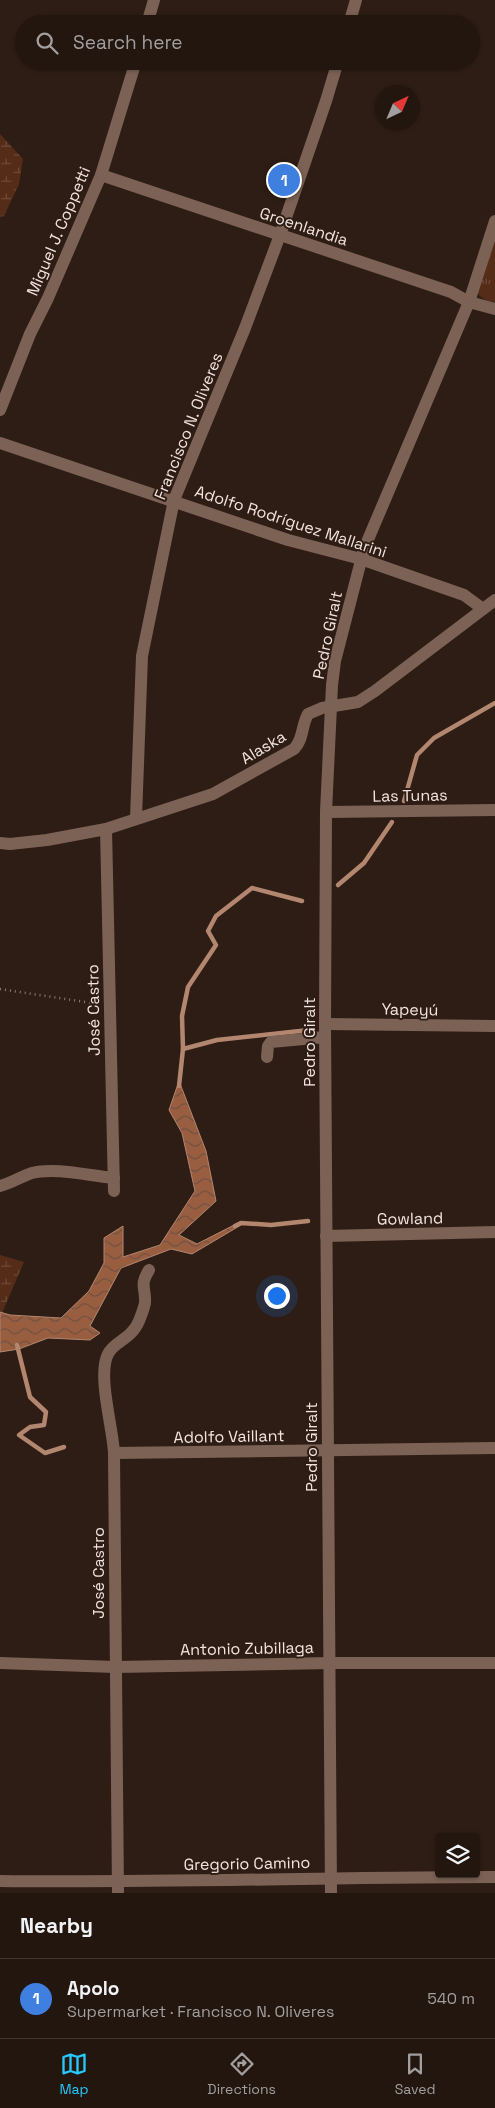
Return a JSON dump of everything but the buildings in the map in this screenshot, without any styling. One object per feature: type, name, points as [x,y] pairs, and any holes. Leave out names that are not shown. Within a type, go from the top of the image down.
[{"type":"street","points":[[150,15],[154,0]]},
{"type":"street","points":[[352,15],[356,0]]},
{"type":"street","name":"Miguel J. Coppetti","points":[[0,410],[30,334],[48,298],[101,175],[133,70]]},
{"type":"street","name":"Francisco N. Oliveres","points":[[136,818],[142,656],[174,500],[245,328],[280,235],[335,70]]},
{"type":"street","name":"Groenlandia","points":[[101,175],[451,292],[469,302],[495,309]]},
{"type":"street","name":"Pedro Giralt","points":[[331,1893],[325,1031],[326,812],[330,707],[335,661],[361,559],[469,302],[495,221]]},
{"type":"street","name":"Adolfo Rodríguez Mallarini","points":[[0,443],[174,500],[288,540],[361,559],[464,595],[483,609]]},
{"type":"street","name":"Alaska","points":[[0,843],[10,844],[47,840],[106,829],[213,794],[285,755],[299,744],[308,714],[314,710],[358,702],[495,600]]},
{"type":"street","name":"Las Tunas","points":[[326,812],[495,810]]},
{"type":"street","name":"José Castro","points":[[0,1186],[15,1182],[31,1173],[47,1171],[114,1185],[106,829]]},
{"type":"street","name":"Yapeyú","points":[[268,1057],[268,1046],[271,1042],[325,1031],[495,1026]]},
{"type":"street","name":"Gowland","points":[[326,1236],[495,1232]]},
{"type":"street","name":"José Castro","points":[[118,1888],[114,1453],[107,1412],[105,1362],[108,1353],[114,1346],[133,1333],[145,1303],[142,1286],[149,1270]]},
{"type":"street","name":"Adolfo Vaillant","points":[[114,1453],[495,1448]]},
{"type":"street","name":"Antonio Zubillaga","points":[[0,1663],[115,1667],[330,1663],[495,1663]]},
{"type":"street","name":"Gregorio Camino","points":[[0,1881],[118,1888],[332,1877],[495,1877]]},
{"type":"path","points":[[0,990],[109,1005]]},
{"type":"green space","points":[[0,134],[23,159],[19,184],[4,216],[0,217]]},
{"type":"green space","points":[[495,236],[495,302],[484,299],[477,292]]},
{"type":"green space","points":[[0,1255],[24,1262],[2,1313],[0,1312]]},
{"type":"water","points":[[179,1081],[206,1151],[216,1201],[179,1235],[197,1244],[240,1222],[241,1225],[192,1254],[171,1249],[121,1268],[90,1326],[100,1333],[90,1340],[48,1338],[19,1349],[0,1352],[0,1312],[10,1315],[61,1318],[89,1291],[104,1263],[104,1238],[123,1226],[123,1257],[160,1245],[195,1191],[182,1133],[169,1110]]},
{"type":"waterway","points":[[404,801],[417,755],[434,738],[495,703]]},
{"type":"waterway","points":[[338,885],[364,863],[392,822]]},
{"type":"waterway","points":[[179,1086],[183,1049],[182,1016],[188,987],[216,945],[208,931],[216,916],[252,888],[302,901]]},
{"type":"waterway","points":[[183,1049],[217,1040],[309,1030]]},
{"type":"waterway","points":[[235,1226],[241,1223],[271,1225],[308,1221]]},
{"type":"waterway","points":[[17,1345],[30,1397],[46,1412],[44,1425],[30,1427],[19,1435],[45,1453],[64,1447]]},
{"type":"place","name":"Apolo","points":[[284,180]]}]
